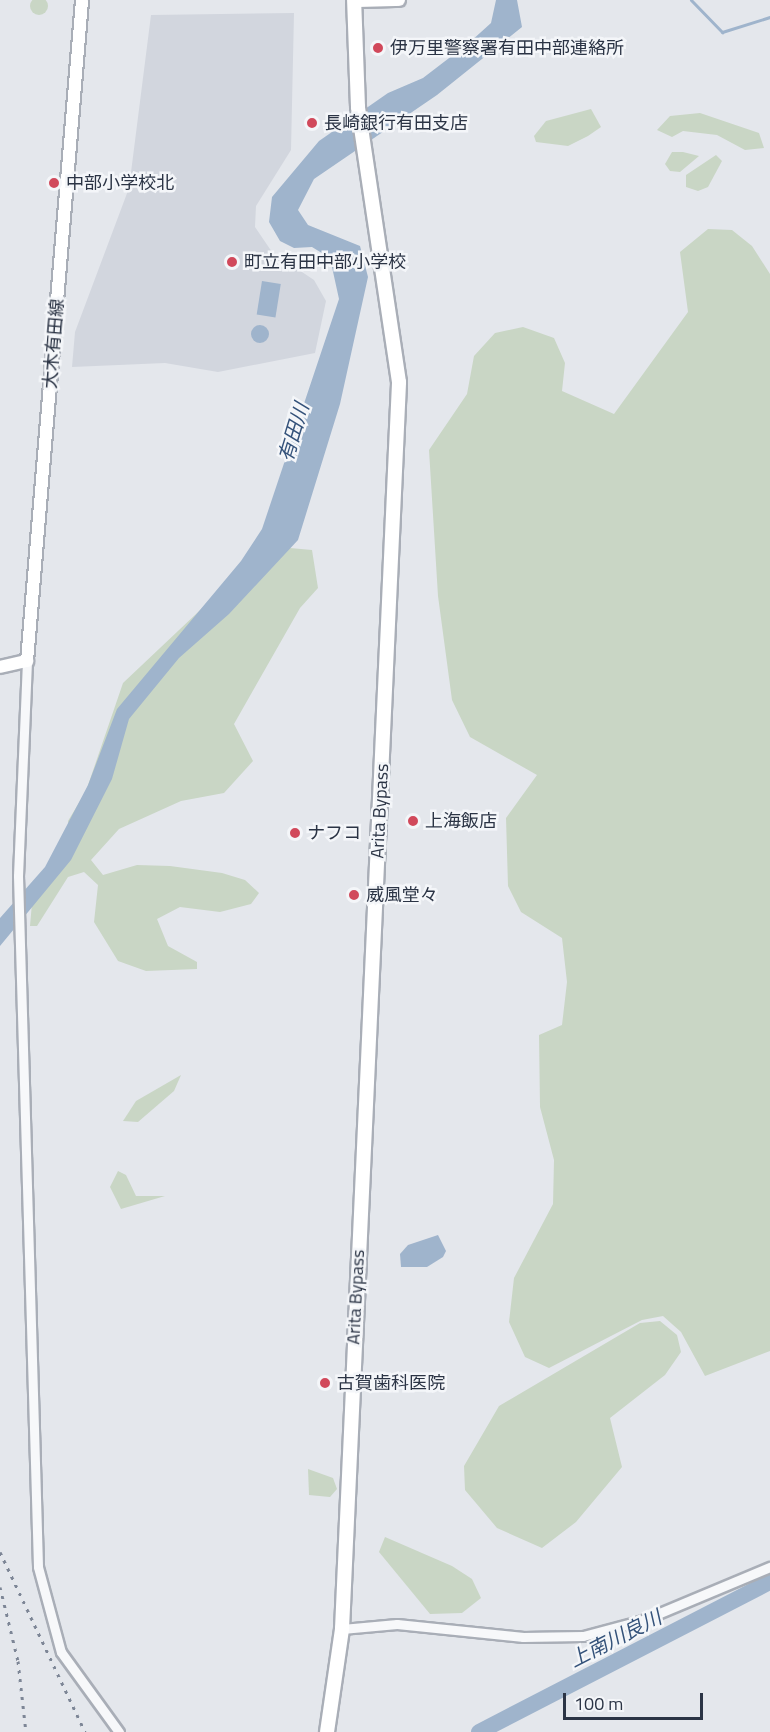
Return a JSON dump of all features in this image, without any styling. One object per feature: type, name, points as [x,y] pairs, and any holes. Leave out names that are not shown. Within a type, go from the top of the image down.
[{"type":"highway","name":"Arita Bypass","points":[[327,1732],[342,1629],[399,382],[358,107],[354,0]]},
{"type":"main road","name":"大木有田線","points":[[27,661],[82,0]]},
{"type":"main road","points":[[354,0],[399,0]]},
{"type":"main road","points":[[0,667],[27,661]]},
{"type":"street","points":[[27,661],[18,876],[38,1567],[61,1652],[119,1732]]},
{"type":"street","points":[[342,1629],[397,1624],[523,1637],[583,1636],[643,1620],[770,1567]]},
{"type":"shaded area","points":[[294,13],[291,150],[256,206],[255,227],[272,252],[314,280],[326,301],[315,353],[218,372],[165,363],[72,367],[75,332],[129,188],[151,15]]},
{"type":"green space","points":[[39,-3],[45,0],[48,6],[45,12],[39,15],[33,12],[30,6],[33,0]]},
{"type":"green space","points":[[591,109],[601,127],[588,136],[568,146],[536,142],[534,136],[546,121]]},
{"type":"green space","points":[[700,113],[759,133],[764,148],[745,150],[717,135],[683,131],[672,137],[657,130],[670,116]]},
{"type":"green space","points":[[672,152],[699,156],[680,172],[670,171],[665,164]]},
{"type":"green space","points":[[716,155],[722,161],[708,187],[698,191],[686,187],[686,175]]},
{"type":"green space","points":[[708,229],[732,230],[752,246],[770,274],[770,1351],[705,1376],[681,1332],[663,1316],[642,1320],[549,1368],[525,1357],[509,1322],[514,1278],[553,1204],[554,1160],[540,1107],[539,1035],[562,1025],[567,982],[562,938],[521,912],[508,886],[506,818],[537,775],[470,737],[452,700],[438,596],[429,450],[467,394],[474,356],[495,333],[523,327],[554,338],[565,363],[562,391],[614,414],[688,312],[680,252]]},
{"type":"green space","points":[[268,546],[312,550],[318,588],[300,608],[234,724],[253,761],[224,793],[181,801],[119,829],[91,860],[103,875],[137,865],[170,866],[222,873],[245,880],[259,893],[251,904],[220,912],[180,907],[157,919],[168,946],[197,962],[197,969],[146,971],[118,961],[94,922],[98,885],[84,872],[68,877],[37,926],[30,926],[32,903],[71,843],[68,821],[86,791],[123,683]]},
{"type":"green space","points":[[181,1075],[174,1091],[138,1122],[123,1121],[136,1101]]},
{"type":"green space","points":[[118,1171],[126,1175],[136,1196],[165,1196],[121,1209],[110,1187]]},
{"type":"green space","points":[[660,1321],[677,1335],[681,1352],[665,1375],[610,1418],[622,1467],[576,1522],[542,1548],[497,1528],[465,1490],[464,1466],[499,1406],[640,1323]]},
{"type":"green space","points":[[308,1469],[333,1478],[337,1489],[330,1497],[309,1495]]},
{"type":"green space","points":[[385,1537],[452,1566],[472,1579],[481,1598],[462,1613],[430,1614],[379,1552]]},
{"type":"water","name":"有田川","points":[[496,0],[517,0],[522,27],[437,95],[314,179],[298,210],[308,225],[360,246],[368,277],[340,404],[298,540],[229,614],[179,658],[129,719],[112,779],[71,860],[0,946],[0,918],[45,867],[88,785],[117,709],[241,561],[262,529],[339,299],[330,258],[312,247],[294,248],[280,241],[269,222],[272,197],[319,141],[388,93],[423,78],[470,42],[491,23]]},
{"type":"water","points":[[262,281],[281,284],[275,318],[257,315]]},
{"type":"water","points":[[260,325],[268,330],[269,334],[264,342],[260,343],[252,338],[251,334],[256,326]]},
{"type":"water","points":[[438,1235],[446,1251],[443,1257],[427,1267],[401,1267],[400,1254],[408,1245]]},
{"type":"waterway","points":[[691,0],[722,32],[770,17]]},
{"type":"waterway","name":"上南川良川","points":[[479,1732],[770,1582]]},
{"type":"railway","points":[[0,1552],[85,1732]]},
{"type":"railway","points":[[0,1587],[18,1661],[26,1732]]},
{"type":"place","name":"伊万里警察署有田中部連絡所","points":[[378,48]]},
{"type":"place","name":"長崎銀行有田支店","points":[[312,123]]},
{"type":"place","name":"中部小学校北","points":[[54,183]]},
{"type":"place","name":"町立有田中部小学校","points":[[232,262]]},
{"type":"place","name":"上海飯店","points":[[413,821]]},
{"type":"place","name":"ナフコ","points":[[295,833]]},
{"type":"place","name":"威風堂々","points":[[354,895]]},
{"type":"place","name":"古賀歯科医院","points":[[325,1383]]}]
